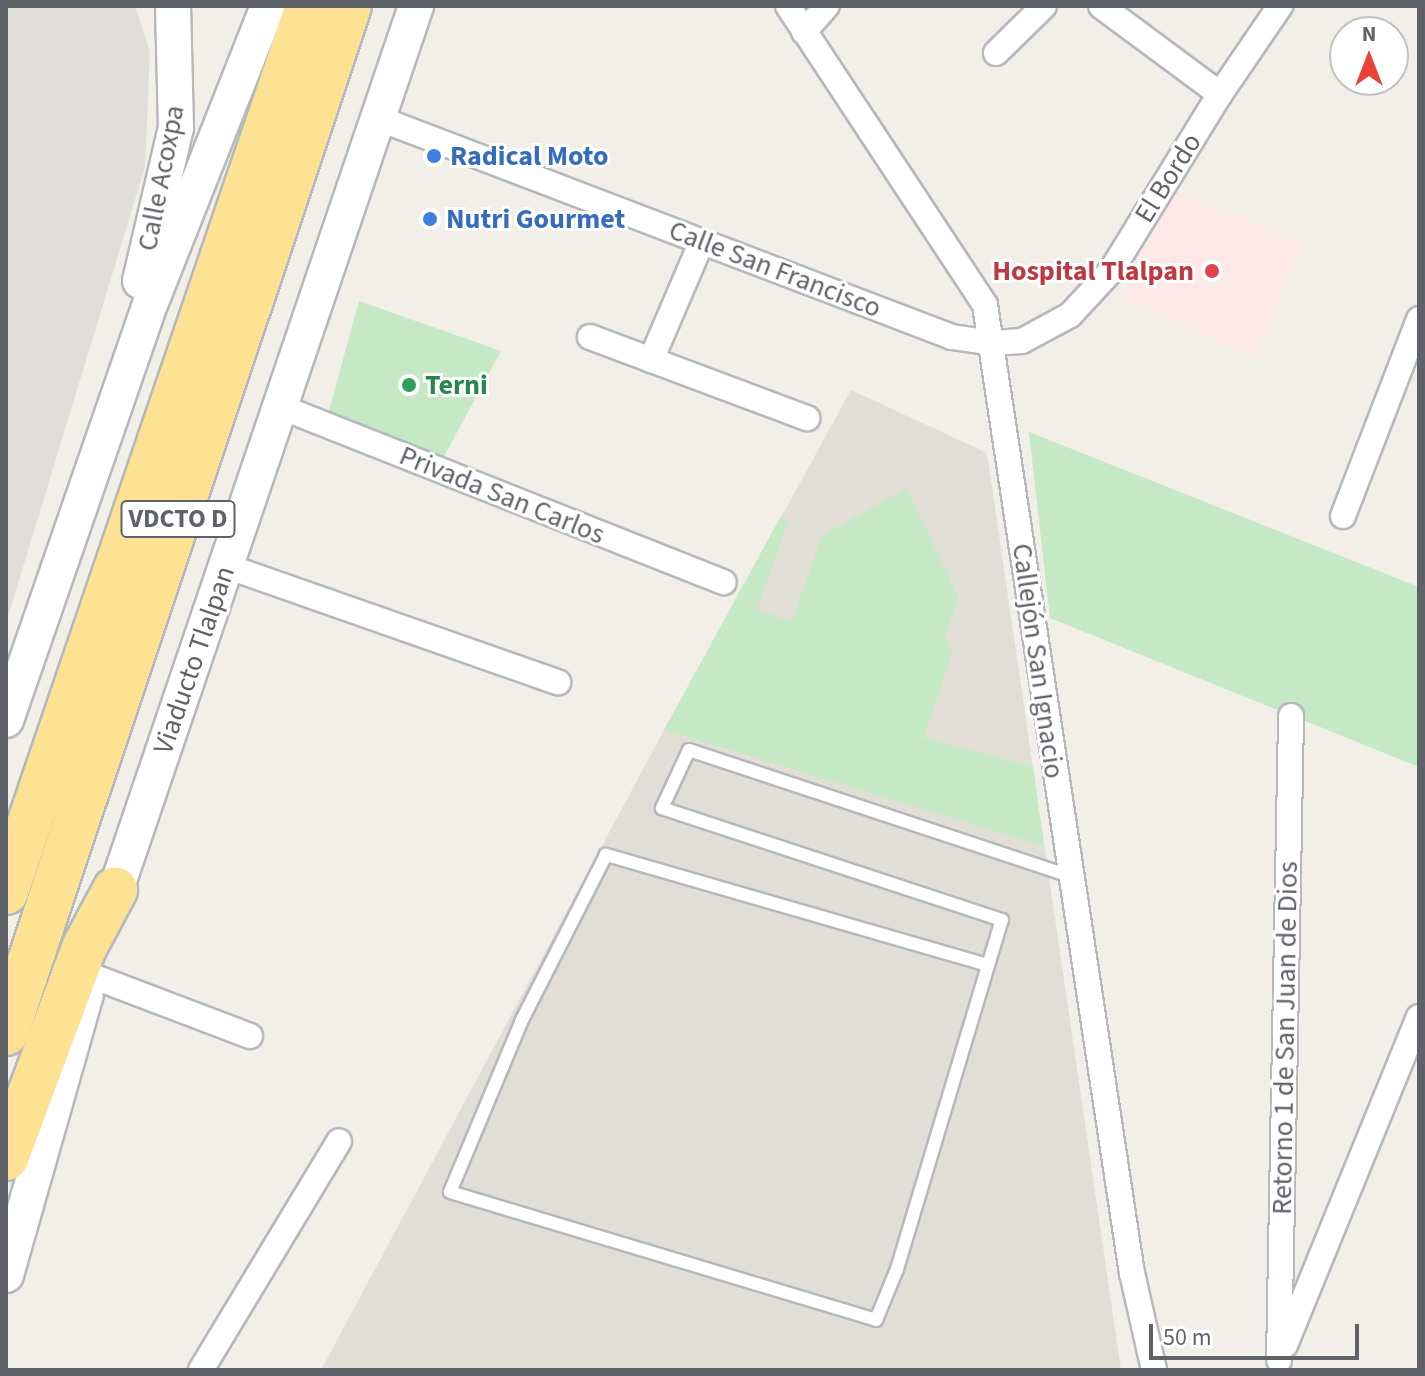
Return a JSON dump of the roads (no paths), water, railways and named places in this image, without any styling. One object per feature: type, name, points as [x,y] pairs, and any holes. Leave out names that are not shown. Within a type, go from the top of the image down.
[{"type":"highway","name":"VDCTO D","points":[[6,892],[308,6]]},
{"type":"highway","name":"VDCTO D","points":[[6,1033],[349,6]]},
{"type":"highway","points":[[6,1158],[85,946],[115,890]]},
{"type":"main road","name":"Calle Acoxpa","points":[[135,349],[136,295],[176,128],[173,6]]},
{"type":"main road","points":[[6,720],[135,349],[268,6]]},
{"type":"main road","name":"Viaducto Tlalpan","points":[[6,1275],[115,890],[416,6]]},
{"type":"street","name":"Callejón San Ignacio","points":[[788,6],[955,254],[985,305],[1069,876],[1132,1273],[1154,1370]]},
{"type":"street","points":[[804,32],[827,6]]},
{"type":"street","points":[[996,53],[1044,6]]},
{"type":"street","points":[[1101,6],[1220,94]]},
{"type":"street","name":"El Bordo","points":[[993,343],[1022,341],[1070,315],[1111,271],[1220,94],[1280,6]]},
{"type":"street","name":"Calle San Francisco","points":[[380,119],[947,335],[993,343]]},
{"type":"street","points":[[651,360],[702,241]]},
{"type":"street","points":[[1343,516],[1419,319]]},
{"type":"street","points":[[590,337],[807,418]]},
{"type":"street","name":"Privada San Carlos","points":[[281,407],[724,582]]},
{"type":"street","points":[[226,566],[558,682]]},
{"type":"street","name":"Retorno 1 de San Juan de Dios","points":[[1277,1365],[1291,716]]},
{"type":"street","points":[[92,976],[250,1036]]},
{"type":"street","points":[[1277,1365],[1419,1017]]},
{"type":"street","points":[[201,1370],[339,1141]]},
{"type":"lane","points":[[988,965],[606,855],[522,1020],[450,1192],[876,1320],[897,1269],[1002,920],[662,808],[689,750],[1069,876]]},
{"type":"place","name":"Radical Moto","points":[[434,156]]},
{"type":"place","name":"Nutri Gourmet","points":[[430,219]]},
{"type":"place","name":"Hospital Tlalpan","points":[[1212,271]]},
{"type":"place","name":"Terni","points":[[409,385]]}]
